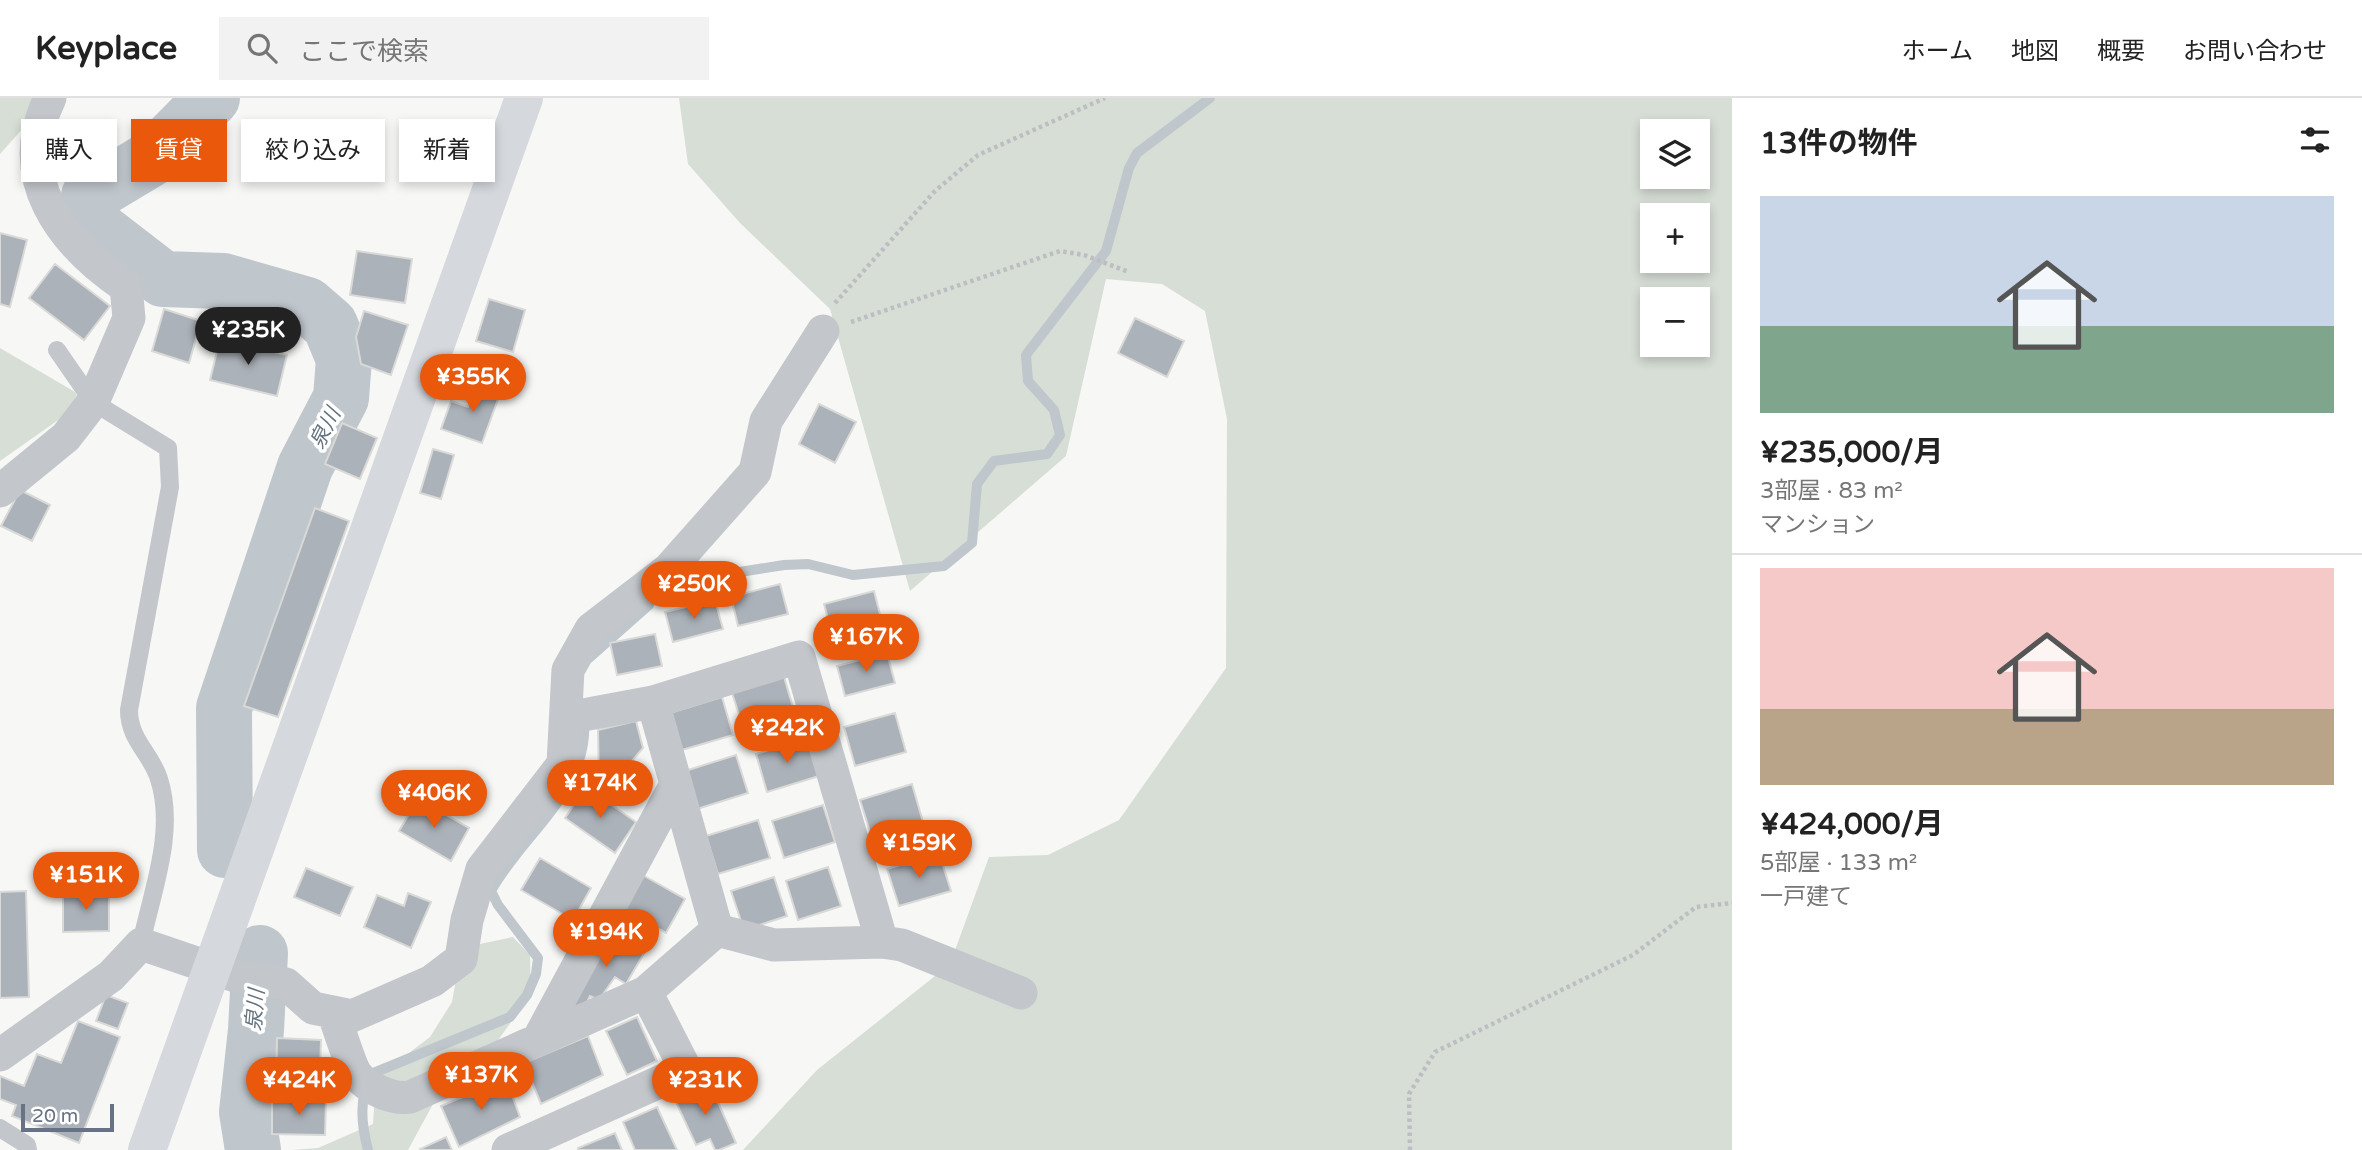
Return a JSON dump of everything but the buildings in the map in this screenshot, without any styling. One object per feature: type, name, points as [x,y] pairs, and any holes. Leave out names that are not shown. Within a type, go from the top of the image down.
[{"type":"street","points":[[0,491],[66,438],[93,402],[129,318],[127,286],[100,269],[60,228],[39,185],[36,138],[50,98]]},
{"type":"street","points":[[147,1150],[224,972],[524,98]]},
{"type":"street","points":[[3,1047],[111,976],[141,944],[224,972],[286,984],[313,1008],[352,1016],[432,981],[461,959],[467,920],[481,869],[563,764],[577,716],[568,670],[591,629],[669,569],[755,472],[766,421],[823,331]]},
{"type":"street","points":[[577,716],[653,702],[799,657],[882,942]]},
{"type":"street","points":[[653,702],[717,930]]},
{"type":"street","points":[[539,1038],[676,784]]},
{"type":"street","points":[[333,1012],[355,1073],[382,1092],[398,1099],[410,1097],[646,992],[717,930]]},
{"type":"street","points":[[717,930],[774,945],[882,942],[902,945],[1021,993]]},
{"type":"street","points":[[508,1150],[686,1070],[646,992]]},
{"type":"lane","points":[[57,350],[93,402],[168,448],[170,487],[130,710],[130,726],[159,777],[167,822],[141,944]]},
{"type":"lane","points":[[0,1128],[27,1145],[28,1150]]},
{"type":"path","points":[[823,331],[830,309],[851,282],[935,191],[978,155],[1105,98]]},
{"type":"path","points":[[823,331],[1060,251],[1084,256],[1129,272]]},
{"type":"path","points":[[1410,1150],[1409,1094],[1435,1052],[1633,956],[1696,907],[1732,903]]},
{"type":"shaded area","points":[[0,98],[50,98],[31,119],[21,119],[21,130],[0,154]]},
{"type":"shaded area","points":[[679,98],[1732,98],[1732,1150],[743,1150],[817,1070],[950,964],[989,857],[1048,855],[1119,820],[1226,668],[1227,419],[1205,311],[1162,284],[1106,279],[1066,456],[910,591],[830,309],[740,223],[688,164]]},
{"type":"shaded area","points":[[0,348],[75,392],[81,404],[0,461]]},
{"type":"shaded area","points":[[513,937],[530,955],[531,994],[496,1043],[439,1093],[408,1150],[292,1150],[318,1148],[373,1124],[376,1078],[430,1037],[452,1002],[456,980],[475,945]]},
{"type":"waterway","name":"泉川","points":[[212,98],[154,157],[89,196],[89,222],[163,279],[223,281],[307,305],[330,325],[344,359],[341,398],[305,467],[224,708],[225,850]]},
{"type":"waterway","points":[[674,584],[683,578],[702,578],[784,565],[808,564],[853,575],[944,566],[972,543],[977,484],[994,461],[1047,454],[1060,435],[1054,410],[1028,381],[1026,355],[1106,251],[1129,168],[1137,153],[1210,98]]},
{"type":"waterway","points":[[589,658],[649,605]]},
{"type":"waterway","points":[[368,1150],[362,1111],[364,1093],[371,1074],[510,1017],[527,995],[536,974],[538,958],[498,905],[491,891],[565,790],[576,769],[583,746],[584,720]]},
{"type":"waterway","name":"泉川","points":[[253,1150],[247,1112],[256,1030],[260,953]]}]
